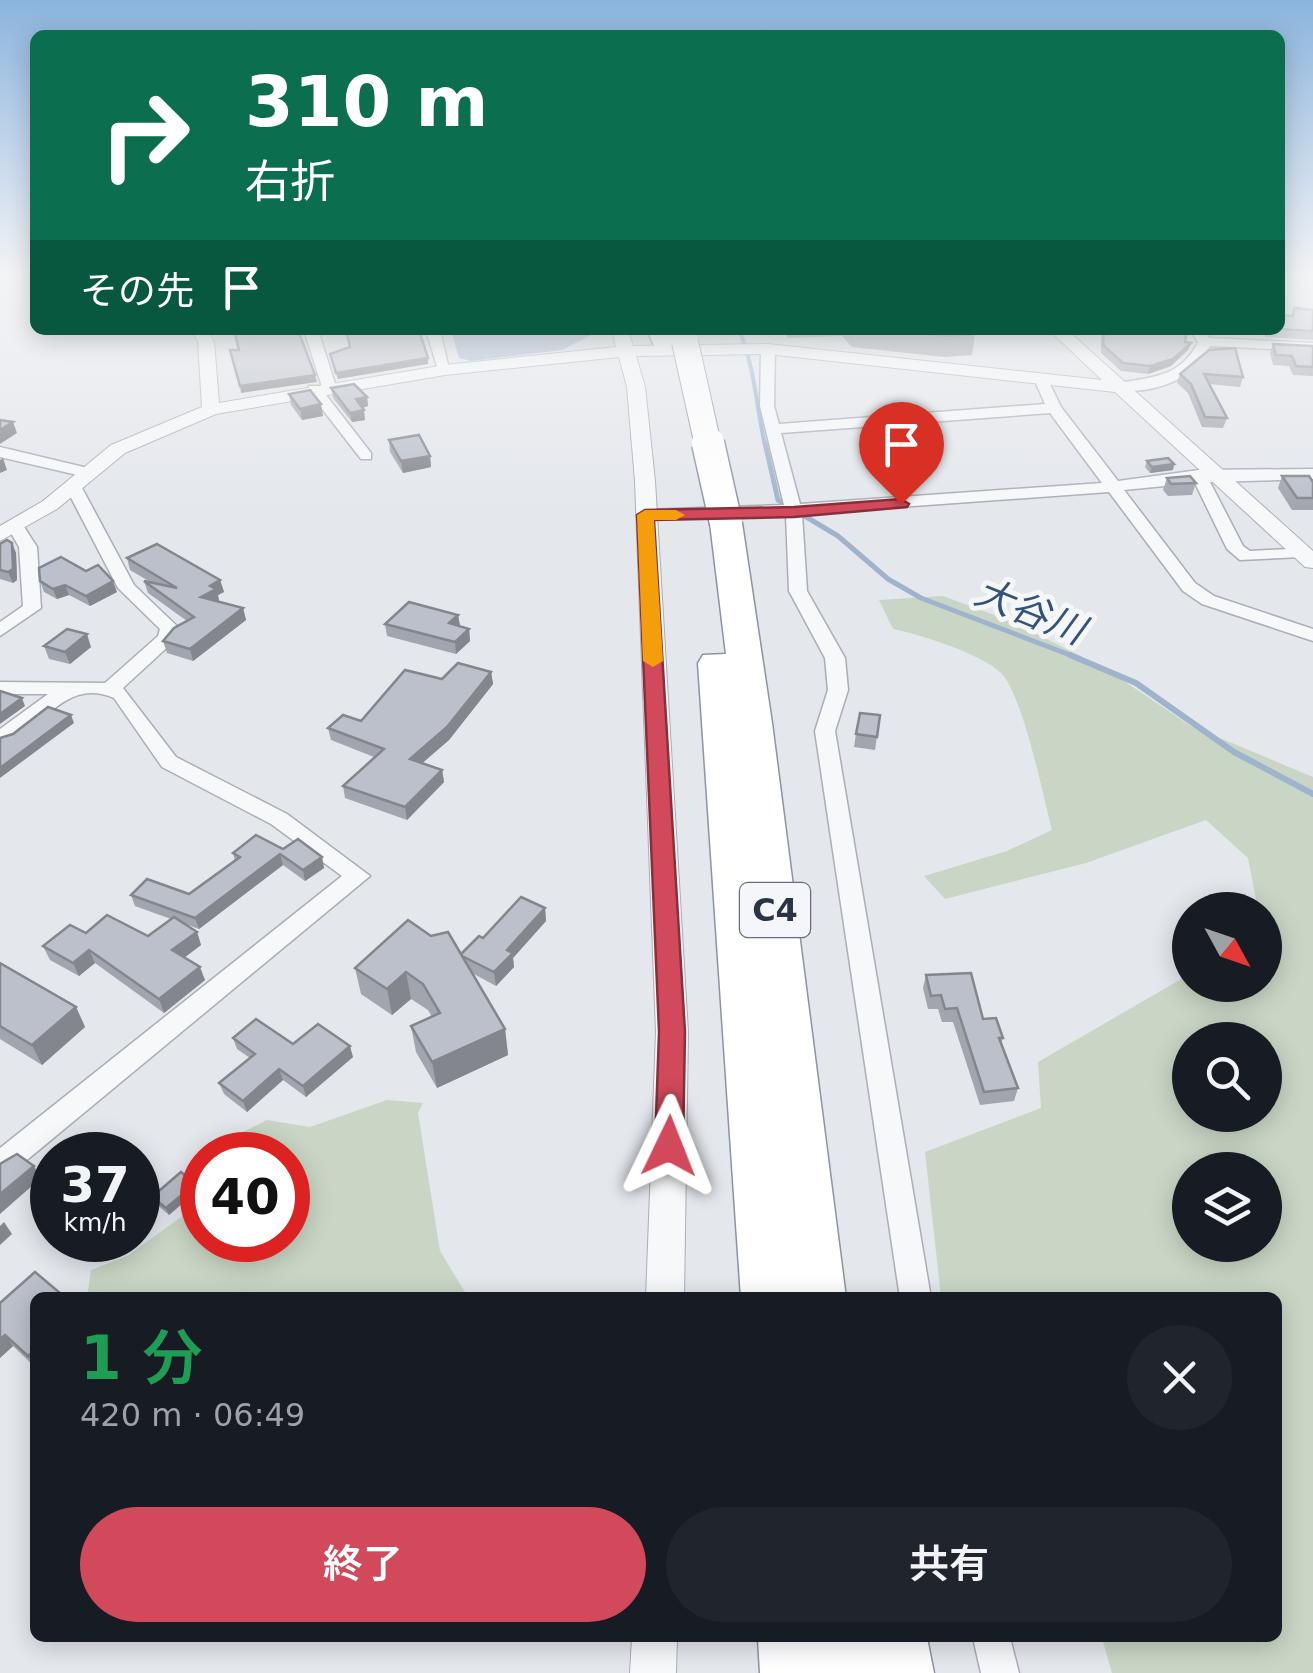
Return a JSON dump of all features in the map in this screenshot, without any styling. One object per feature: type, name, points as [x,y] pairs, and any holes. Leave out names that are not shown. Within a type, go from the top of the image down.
[{"type":"highway","name":"C4","points":[[675,352],[712,524],[778,1114],[816,1292]]},
{"type":"highway","name":"C4","points":[[770,1292],[778,1114]]},
{"type":"highway","points":[[761,1292],[778,1114]]},
{"type":"highway","points":[[778,1114],[829,1292]]},
{"type":"highway","points":[[766,1642],[766,1673]]},
{"type":"highway","points":[[793,1642],[796,1673]]},
{"type":"highway","points":[[851,1642],[855,1673]]},
{"type":"highway","points":[[893,1642],[898,1673]]},
{"type":"street","points":[[207,352],[211,410]]},
{"type":"street","points":[[315,352],[321,388],[366,456]]},
{"type":"street","points":[[440,352],[445,370]]},
{"type":"street","points":[[0,630],[32,608],[28,546],[8,531],[74,488],[86,472],[118,449],[211,410],[321,388],[551,352]]},
{"type":"street","points":[[626,352],[636,387],[645,515],[672,1032],[664,1292]]},
{"type":"street","points":[[764,352],[767,406],[794,512],[798,591],[834,658],[838,690],[825,731],[915,1292]]},
{"type":"street","points":[[849,352],[1118,387],[1166,382],[1179,375],[1200,352]]},
{"type":"street","points":[[1081,352],[1207,474],[1308,557]]},
{"type":"street","points":[[1041,379],[1054,408],[1189,587],[1208,600],[1313,635]]},
{"type":"street","points":[[773,429],[1054,408]]},
{"type":"street","points":[[0,452],[86,472]]},
{"type":"street","points":[[1207,474],[1236,549],[1246,556],[1308,557]]},
{"type":"street","points":[[645,515],[794,512],[1116,487],[1207,474],[1313,474]]},
{"type":"street","points":[[74,488],[127,588],[170,628],[166,638],[110,689]]},
{"type":"street","points":[[0,688],[110,689],[121,694],[169,762],[279,819],[358,876],[0,1165]]},
{"type":"street","points":[[0,739],[65,691]]},
{"type":"street","points":[[654,1642],[654,1673]]},
{"type":"street","points":[[993,1642],[1000,1673]]},
{"type":"green space","points":[[943,596],[1013,622],[1106,669],[1191,726],[1313,777],[1313,1673],[1112,1673],[1103,1642],[1282,1642],[1282,1292],[940,1292],[925,1152],[1041,1108],[1038,1062],[1172,984],[1172,1002],[1282,1002],[1282,892],[1255,892],[1248,858],[1206,820],[1086,863],[945,899],[924,876],[1007,851],[1052,830],[1024,723],[1009,685],[991,666],[934,640],[893,629],[879,600]]},
{"type":"green space","points":[[387,1100],[423,1103],[418,1113],[440,1251],[465,1292],[88,1292],[91,1270],[112,1262],[160,1262],[160,1232],[180,1218],[180,1262],[310,1262],[310,1132],[243,1132],[267,1120],[310,1127]]},
{"type":"water","points":[[457,352],[545,352],[471,361],[459,358]]},
{"type":"building","points":[[231,352],[306,352],[315,375],[240,386]]},
{"type":"building","points":[[426,352],[428,358],[336,373],[330,354]]},
{"type":"building","points":[[1111,352],[1181,352],[1173,359],[1150,366],[1123,363]]},
{"type":"building","points":[[1206,352],[1236,352],[1243,377],[1204,374],[1227,418],[1205,417],[1191,384],[1180,374]]},
{"type":"building","points":[[1275,352],[1313,352],[1313,367],[1296,366],[1292,356]]},
{"type":"building","points":[[354,384],[367,397],[356,399],[364,410],[350,413],[331,388]]},
{"type":"building","points":[[310,390],[321,404],[300,409],[289,394]]},
{"type":"building","points":[[0,420],[13,422],[0,430]]},
{"type":"building","points":[[419,435],[430,456],[401,461],[389,440]]},
{"type":"building","points":[[1168,458],[1174,464],[1152,467],[1147,461]]},
{"type":"building","points":[[1190,476],[1196,483],[1171,484],[1167,478]]},
{"type":"building","points":[[1282,476],[1309,476],[1313,498],[1297,498]]},
{"type":"building","points":[[7,540],[12,543],[13,569],[8,572],[0,570],[0,544]]},
{"type":"building","points":[[157,544],[220,580],[210,586],[216,589],[201,597],[243,608],[190,649],[163,641],[174,628],[194,617],[144,581],[177,588],[127,558]]},
{"type":"building","points":[[61,557],[86,571],[98,565],[113,581],[86,596],[65,585],[53,589],[40,581],[39,568]]},
{"type":"building","points":[[409,602],[458,615],[449,623],[469,629],[455,642],[385,624]]},
{"type":"building","points":[[67,629],[87,634],[65,652],[44,646]]},
{"type":"building","points":[[458,663],[491,672],[447,727],[410,759],[442,770],[405,807],[343,786],[384,749],[328,728],[343,715],[361,721],[405,670],[442,679]]},
{"type":"building","points":[[0,691],[22,698],[0,714]]},
{"type":"building","points":[[48,707],[71,715],[0,768],[0,738],[13,734]]},
{"type":"building","points":[[860,713],[880,715],[877,737],[856,734]]},
{"type":"building","points":[[256,835],[283,849],[298,839],[322,857],[303,870],[280,854],[195,918],[131,895],[147,879],[189,894],[240,857],[233,853]]},
{"type":"building","points":[[521,897],[545,908],[507,950],[513,953],[494,972],[460,955],[479,936],[483,938]]},
{"type":"building","points":[[107,915],[148,936],[174,917],[197,932],[172,950],[200,967],[159,999],[89,950],[73,963],[43,946],[70,925],[86,933]]},
{"type":"building","points":[[408,920],[431,936],[448,932],[505,1029],[432,1062],[411,1026],[440,1013],[423,984],[406,972],[387,989],[355,968]]},
{"type":"building","points":[[0,963],[76,1007],[32,1045],[0,1026]]},
{"type":"building","points":[[971,973],[983,1019],[996,1018],[1003,1038],[999,1038],[1018,1088],[984,1092],[957,1008],[945,1009],[941,995],[931,996],[926,975]]},
{"type":"building","points":[[256,1019],[293,1044],[318,1024],[350,1046],[303,1086],[279,1069],[243,1101],[219,1083],[255,1054],[233,1038]]},
{"type":"building","points":[[17,1154],[30,1163],[30,1169],[0,1194],[0,1164]]},
{"type":"building","points":[[180,1173],[180,1196],[166,1208],[160,1203],[160,1190]]},
{"type":"building","points":[[35,1272],[59,1292],[30,1292],[28,1356],[5,1335],[0,1339],[0,1303]]},
{"type":"waterway","name":"大谷川","points":[[746,352],[765,445]]},
{"type":"waterway","name":"大谷川","points":[[765,443],[778,500],[838,536],[888,579],[921,598],[1072,656]]},
{"type":"waterway","name":"大谷川","points":[[1072,656],[1136,683],[1234,752],[1313,794]]},
{"type":"slow traffic","points":[[653,661],[645,515],[676,515]]},
{"type":"route","points":[[669,1146],[672,1032],[645,515],[794,512],[901,504]]}]
